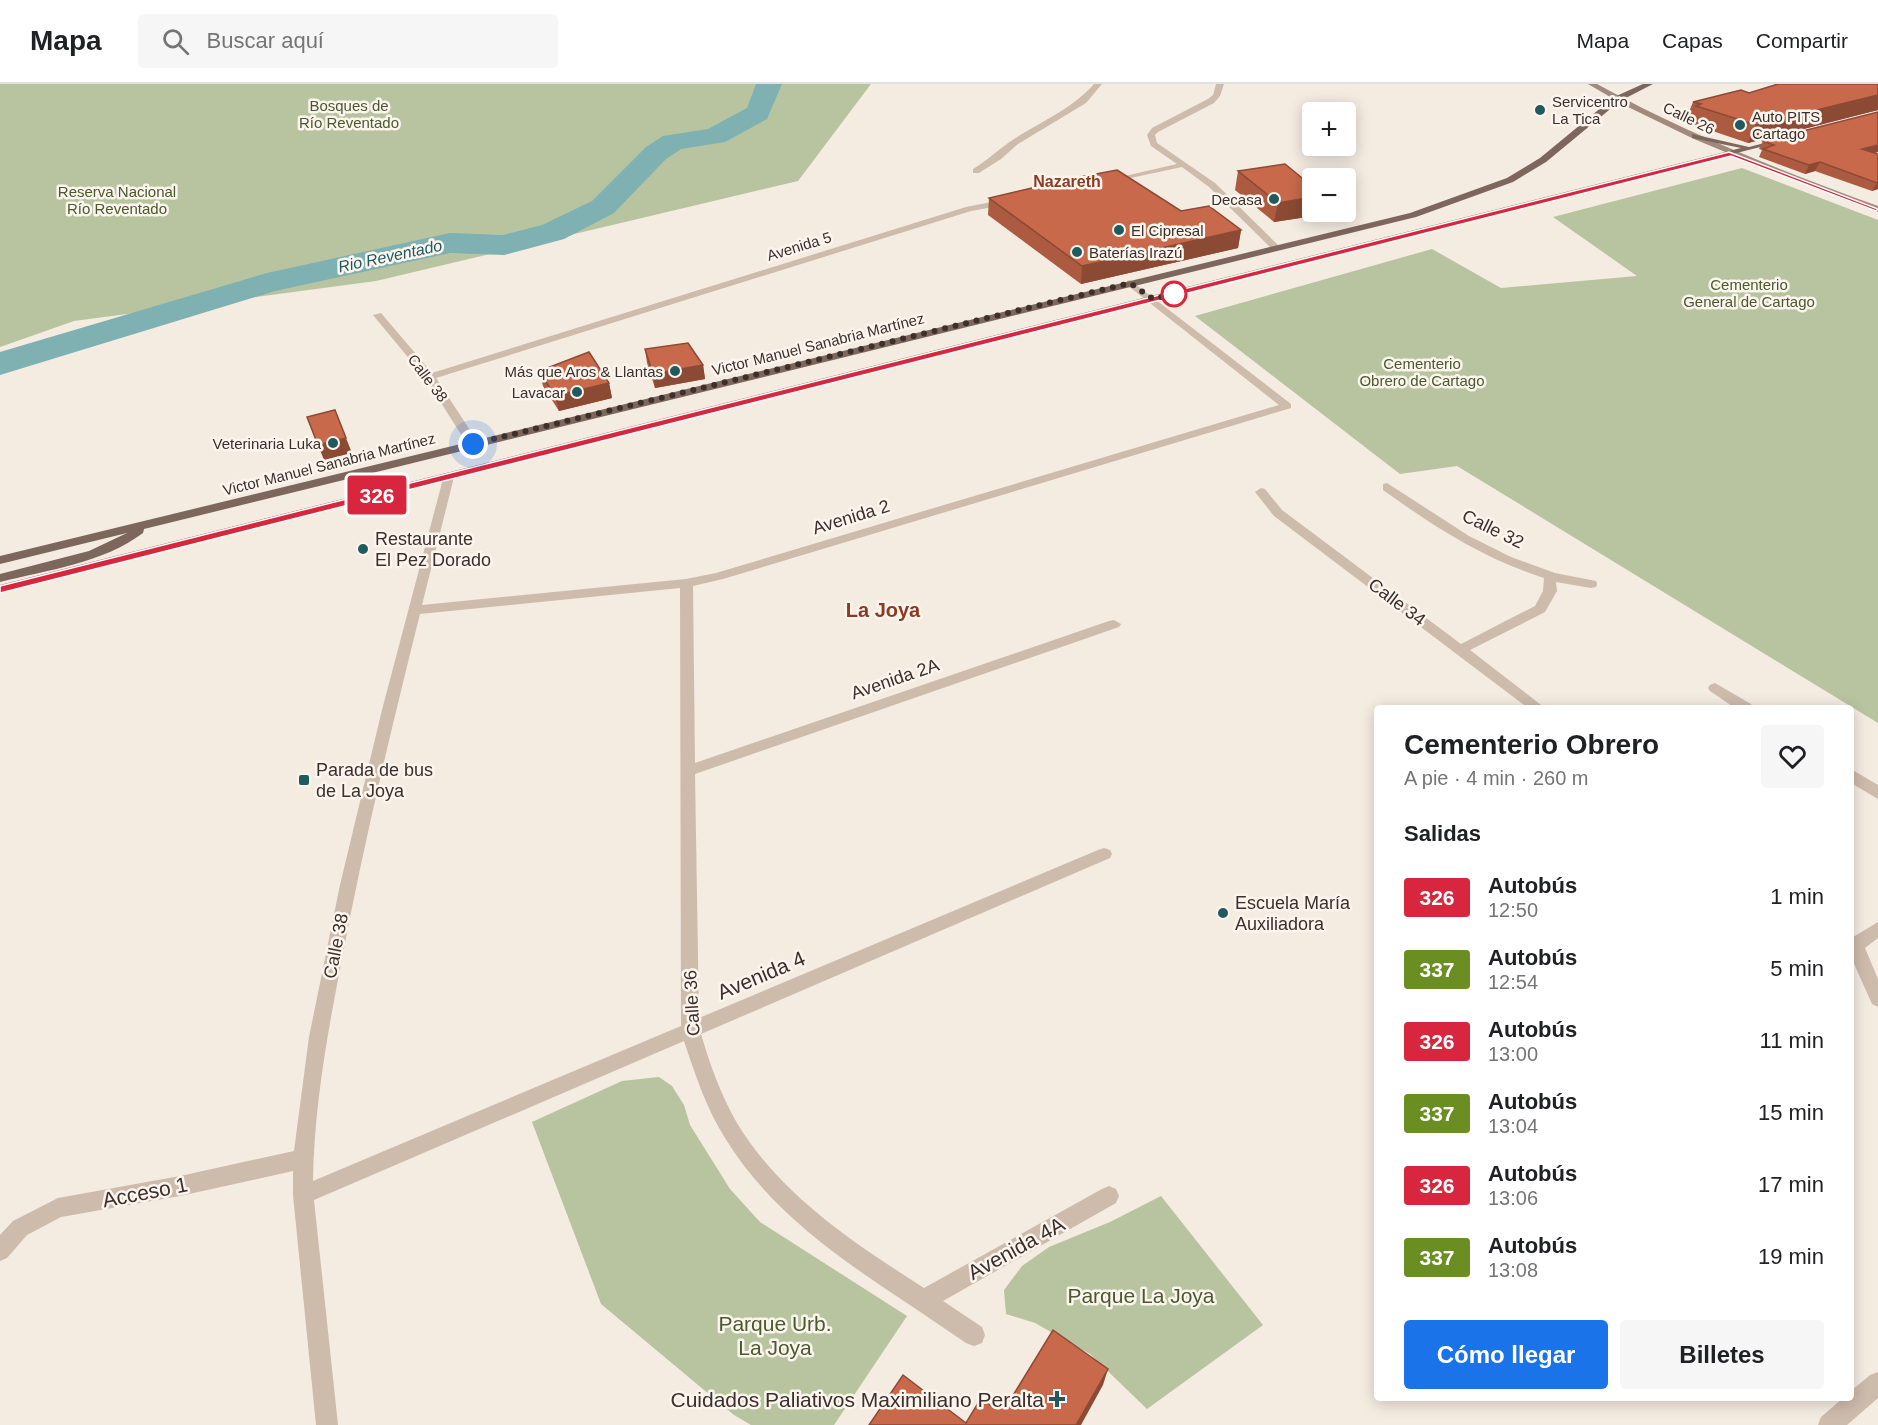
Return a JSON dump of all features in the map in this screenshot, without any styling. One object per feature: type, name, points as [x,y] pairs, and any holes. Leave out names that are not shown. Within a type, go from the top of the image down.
[{"type":"main road","name":"Calle 26","points":[[1592,84],[1617,99],[1731,154],[1878,209]]},
{"type":"main road","name":"Victor Manuel Sanabria Martínez","points":[[0,560],[1413,215],[1472,196],[1510,180],[1543,160],[1617,99],[1649,84]]},
{"type":"main road","points":[[1695,136],[1752,148]]},
{"type":"main road","points":[[0,589],[1786,139]]},
{"type":"main road","points":[[1101,290],[1117,297],[1121,307]]},
{"type":"main road","points":[[0,578],[114,545],[134,535],[146,524]]},
{"type":"street","points":[[976,171],[998,158],[1015,142],[1083,101],[1098,84]]},
{"type":"street","points":[[1221,84],[1211,101],[1155,130],[1150,135],[1154,144],[1212,185],[1276,248]]},
{"type":"street","points":[[1092,184],[1182,165]]},
{"type":"street","name":"Avenida 5","points":[[430,377],[958,213],[1014,200]]},
{"type":"street","points":[[1130,283],[1153,299]]},
{"type":"street","name":"Avenida 2","points":[[415,610],[686,583],[730,572],[1287,406],[1153,299]]},
{"type":"street","name":"Calle 38","points":[[378,315],[430,377],[473,444]]},
{"type":"street","name":"Calle 38","points":[[327,1425],[303,1195],[303,1159],[314,1058],[354,855],[448,477]]},
{"type":"street","name":"Calle 32","points":[[1387,487],[1457,535],[1504,558],[1550,576],[1591,584]]},
{"type":"street","name":"Calle 34","points":[[1261,492],[1278,513],[1534,705]]},
{"type":"street","points":[[1460,650],[1540,609],[1550,591],[1550,576]]},
{"type":"street","name":"Calle 36","points":[[686,583],[690,1030],[703,1071],[732,1132],[769,1182],[795,1210],[828,1237],[974,1335]]},
{"type":"street","name":"Avenida 2A","points":[[688,771],[1114,624]]},
{"type":"street","points":[[1715,688],[1741,705]]},
{"type":"street","points":[[1854,777],[1878,793]]},
{"type":"street","name":"Avenida 4","points":[[303,1195],[1104,854]]},
{"type":"street","points":[[1854,943],[1878,929]]},
{"type":"street","points":[[1854,946],[1878,999]]},
{"type":"street","name":"Acceso 1","points":[[0,1251],[20,1228],[58,1208],[180,1186],[303,1159]]},
{"type":"street","name":"Avenida 4A","points":[[924,1300],[1109,1196]]},
{"type":"street","points":[[1829,1425],[1878,1383]]},
{"type":"green space","name":"Reserva Nacional Río Reventado","points":[[0,84],[871,84],[798,181],[376,281],[74,321],[0,347]]},
{"type":"green space","points":[[1742,168],[1878,220],[1878,723],[1854,708],[1854,705],[1849,705],[1457,466],[1400,474],[1195,316],[1432,249],[1501,288],[1637,276],[1553,217]]},
{"type":"green space","name":"Parque Urb. La Joya","points":[[659,1077],[672,1086],[684,1105],[690,1125],[730,1189],[760,1222],[907,1316],[834,1425],[751,1425],[734,1415],[601,1304],[532,1122],[622,1081]]},
{"type":"green space","name":"Parque La Joya","points":[[1161,1196],[1263,1325],[1147,1409],[1090,1354],[1035,1323],[1006,1314],[1004,1290],[1022,1266],[1049,1247],[1110,1222]]},
{"type":"building","points":[[1778,84],[1878,84],[1878,95],[1756,125],[1696,106],[1701,104],[1693,102],[1741,90],[1749,93]]},
{"type":"building","points":[[1878,112],[1878,145],[1862,149],[1878,154],[1877,183],[1820,162],[1809,165],[1763,149],[1774,145],[1763,141]]},
{"type":"building","points":[[1285,164],[1302,178],[1302,199],[1278,203],[1238,171]]},
{"type":"building","points":[[1117,170],[1181,211],[1209,206],[1241,230],[1082,266],[989,198],[1049,184],[1047,183]]},
{"type":"building","points":[[688,343],[703,365],[653,374],[645,349]]},
{"type":"building","points":[[589,352],[609,383],[555,396],[539,371]]},
{"type":"building","points":[[335,410],[346,438],[318,445],[307,417]]},
{"type":"building","points":[[1053,1330],[1108,1369],[1076,1425],[869,1425],[903,1375],[966,1423],[981,1398],[995,1409],[1003,1396],[1009,1402]]},
{"type":"waterway","name":"Rio Reventado","points":[[0,364],[267,283],[450,243],[504,245],[553,232],[603,207],[656,153],[673,142],[715,136],[758,113],[769,84]]},
{"type":"bus line","name":"326","points":[[0,589],[1731,154],[1878,209]]},
{"type":"place","name":"Servicentro La Tica","points":[[1540,110]]},
{"type":"place","name":"Auto PITS Cartago","points":[[1740,125]]},
{"type":"place","name":"Decasa","points":[[1274,199]]},
{"type":"place","name":"El Cipresal","points":[[1119,230]]},
{"type":"place","name":"Baterías Irazú","points":[[1077,252]]},
{"type":"place","name":"Más que Aros & Llantas","points":[[675,371]]},
{"type":"place","name":"Lavacar","points":[[577,392]]},
{"type":"place","name":"Veterinaria Luka","points":[[333,443]]},
{"type":"place","name":"Restaurante El Pez Dorado","points":[[363,549]]},
{"type":"place","name":"Parada de bus de La Joya","points":[[304,780]]},
{"type":"place","name":"Escuela María Auxiliadora","points":[[1223,913]]},
{"type":"place","name":"Cuidados Paliativos Maximiliano Peralta","points":[[1057,1399]]},
{"type":"district","name":"Nazareth","points":[[1067,181]]},
{"type":"district","name":"La Joya","points":[[883,610]]},
{"type":"route","points":[[473,444],[1130,283],[1153,299],[1174,294]]},
{"type":"park label","name":"Bosques de Río Reventado","points":[[349,114]]},
{"type":"park label","name":"Cementerio General de Cartago","points":[[1749,292]]},
{"type":"park label","name":"Cementerio Obrero de Cartago","points":[[1422,372]]}]
